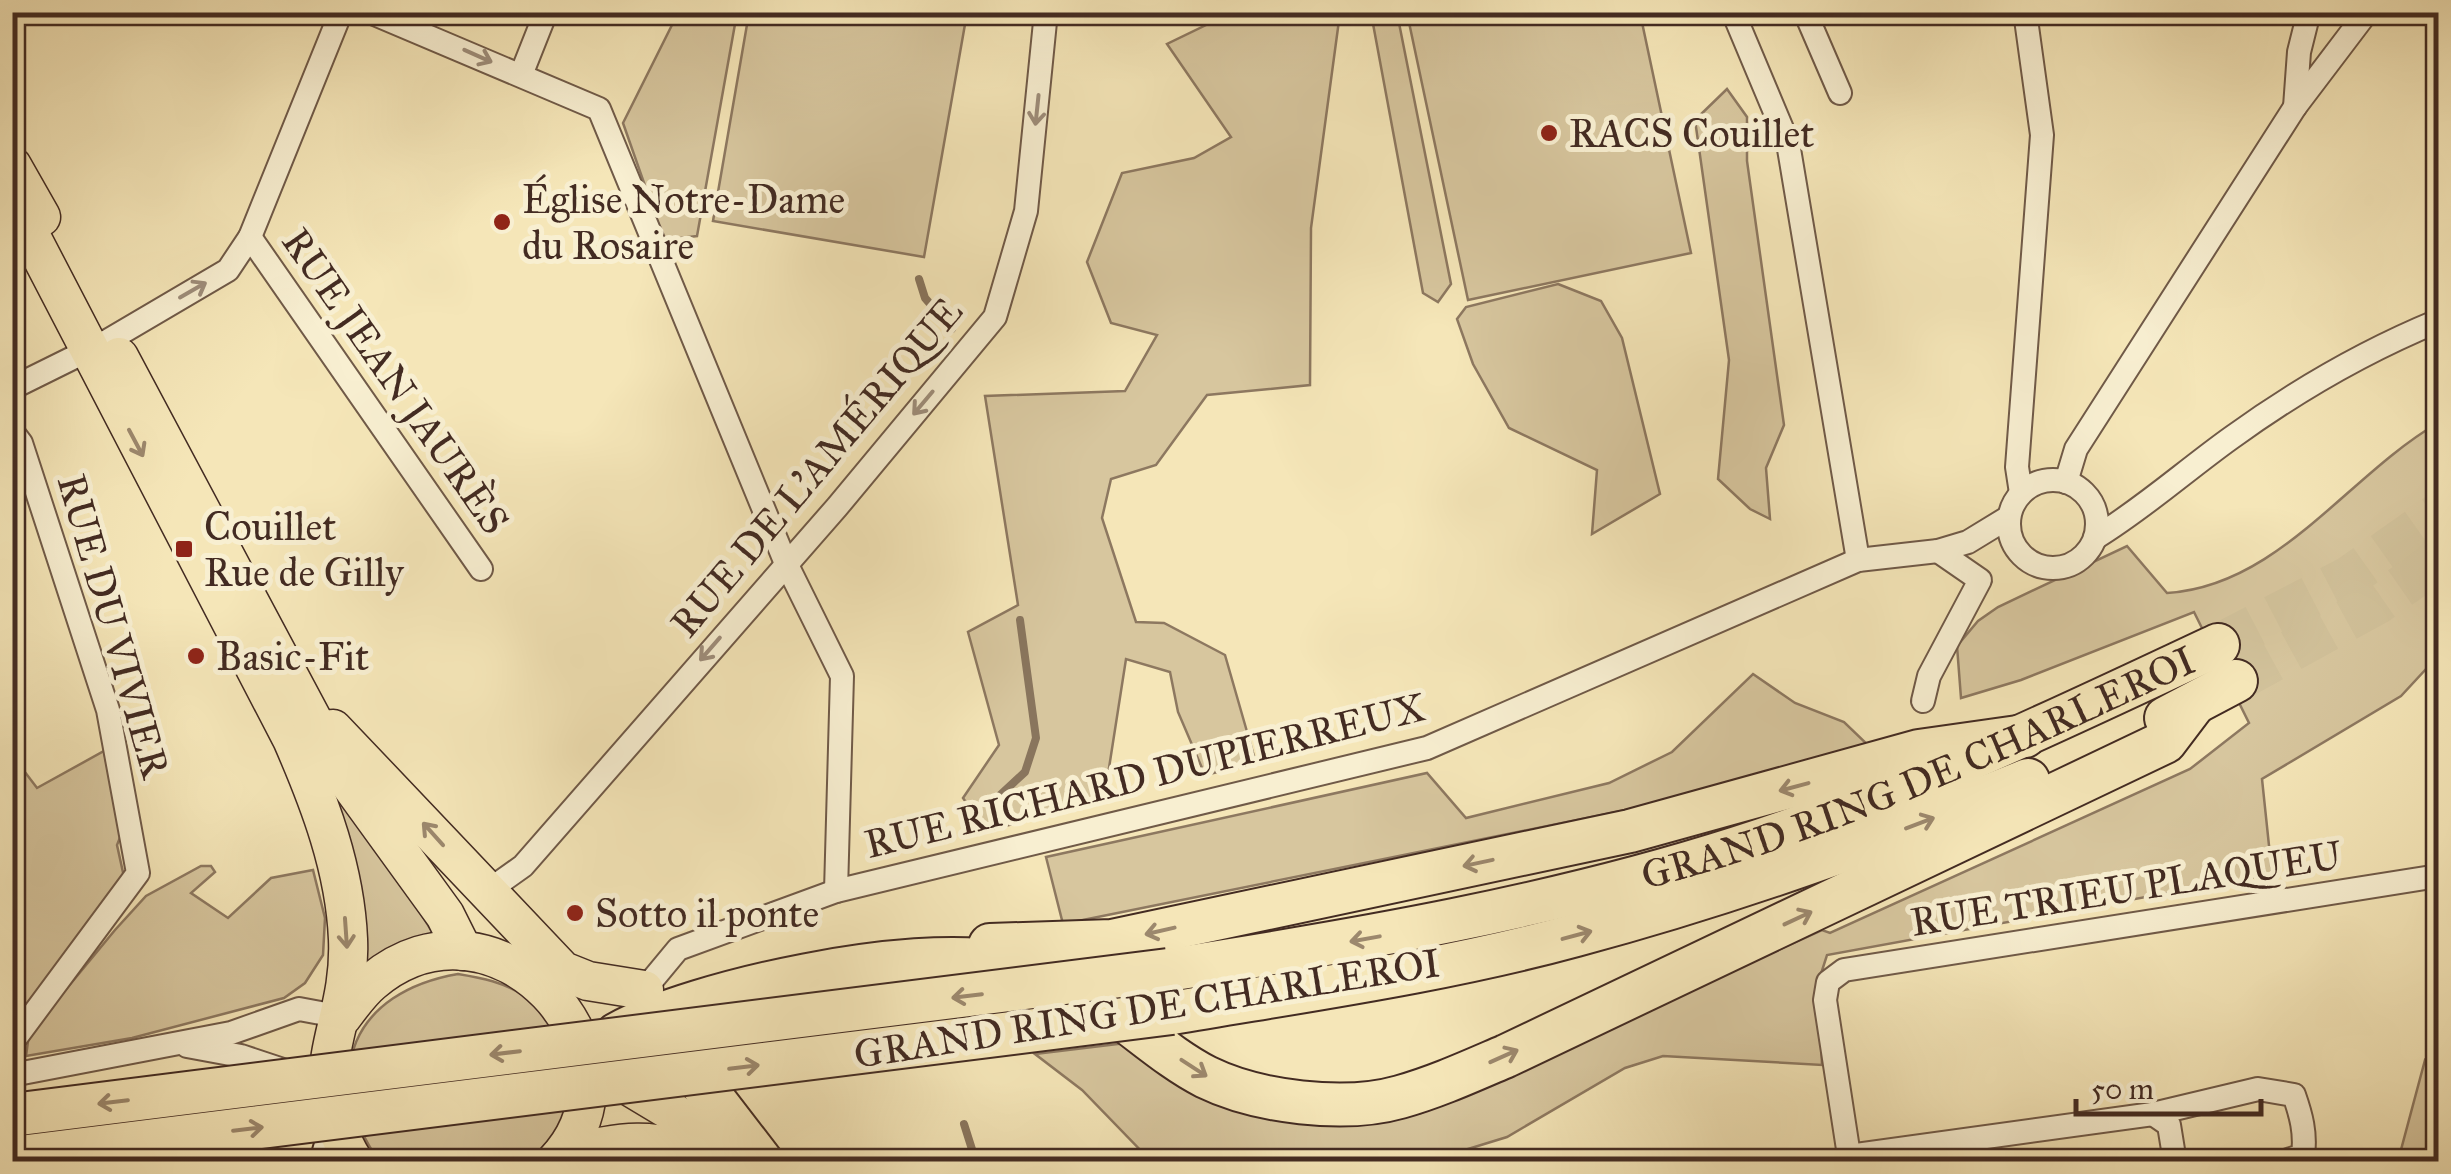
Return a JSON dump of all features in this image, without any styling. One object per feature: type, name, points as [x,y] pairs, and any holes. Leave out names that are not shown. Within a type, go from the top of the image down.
[{"type":"highway","name":"GRAND RING DE CHARLEROI","points":[[12,1115],[1168,970],[1377,937],[1559,896],[1736,848],[1906,788],[2025,736],[2227,663],[2192,705],[2053,771],[1744,887],[1572,936],[1381,977],[1172,1012],[12,1158]]},
{"type":"highway","points":[[584,1060],[622,1032],[692,1000],[888,963],[1002,963],[1063,982],[1205,1076],[1264,1098],[1325,1103],[1395,1099],[1506,1056],[2166,742],[2192,705]]},
{"type":"highway","points":[[644,990],[917,942],[1073,946],[1112,942],[1630,831],[1919,750],[2025,736]]},
{"type":"highway","points":[[692,1000],[678,1023],[680,1050],[762,1162]]},
{"type":"main road","points":[[13,168],[320,803],[340,874],[348,940],[342,1016],[330,1047],[325,1079],[338,1151]]},
{"type":"main road","points":[[12,200],[301,697],[337,766],[444,915],[463,951]]},
{"type":"main road","points":[[301,697],[485,893],[556,989],[584,1060],[580,1112],[558,1158]]},
{"type":"main road","points":[[342,1016],[370,982],[398,964],[430,954],[463,951],[503,960],[601,1008],[644,990]]},
{"type":"main road","points":[[556,989],[574,978],[644,990]]},
{"type":"main road","points":[[584,1060],[714,1137],[738,1162]]},
{"type":"main road","points":[[558,1158],[625,1141],[695,1159]]},
{"type":"street","name":"RUE JEAN JAURÈS","points":[[98,346],[228,270],[250,237],[341,12]]},
{"type":"street","points":[[370,12],[599,109],[786,561],[842,676],[836,891]]},
{"type":"street","points":[[521,75],[546,12]]},
{"type":"street","name":"RUE DE L'AMÉRIQUE","points":[[485,893],[523,866],[836,507],[995,317],[1026,210],[1046,12]]},
{"type":"street","points":[[1805,12],[1840,93]]},
{"type":"street","points":[[2021,494],[2017,467],[2042,135],[2024,12]]},
{"type":"street","points":[[2294,106],[2299,52],[2308,12]]},
{"type":"street","points":[[2066,482],[2076,449],[2294,106],[2367,12]]},
{"type":"street","points":[[1740,15],[1788,143],[1858,560]]},
{"type":"street","name":"RUE JEAN JAURÈS","points":[[250,237],[481,569]]},
{"type":"street","points":[[2095,538],[2094,508],[2079,488],[2066,482],[2048,479],[2021,494],[2008,517],[2011,540],[2018,552],[2040,567],[2068,566],[2087,553],[2095,538],[2138,511],[2233,436],[2371,348],[2438,321]]},
{"type":"street","points":[[12,388],[98,346]]},
{"type":"street","name":"RUE DU VIVIER","points":[[12,431],[21,444],[108,710],[138,872],[12,1043]]},
{"type":"street","name":"RUE RICHARD DUPIERREUX","points":[[644,990],[678,949],[836,891],[1427,748],[1858,560],[1938,551],[1968,542],[2008,517]]},
{"type":"street","points":[[1923,701],[1929,676],[1980,580],[1938,551]]},
{"type":"street","name":"RUE TRIEU PLAQUEU","points":[[1850,1159],[1825,1000],[1828,982],[1844,970],[2438,876]]},
{"type":"street","points":[[12,1074],[231,1033],[300,1009],[342,1016]]},
{"type":"street","points":[[178,1044],[325,1079]]},
{"type":"street","points":[[1850,1159],[2153,1114],[2258,1089],[2294,1095],[2305,1136],[2303,1154],[2282,1162]]},
{"type":"street","points":[[2153,1114],[2169,1125],[2175,1162]]},
{"type":"shaded area","points":[[678,13],[737,13],[697,236],[664,240],[623,123]]},
{"type":"shaded area","points":[[749,13],[967,13],[924,257],[713,221]]},
{"type":"shaded area","points":[[1231,13],[1340,13],[1311,228],[1310,385],[1207,395],[1156,465],[1111,479],[1102,518],[1136,622],[1164,623],[1225,655],[1256,763],[1205,775],[1178,712],[1170,672],[1126,659],[1104,800],[986,831],[963,798],[999,745],[968,632],[1018,605],[985,396],[1125,391],[1157,335],[1111,323],[1087,262],[1122,173],[1194,158],[1231,137],[1167,44]]},
{"type":"shaded area","points":[[1371,13],[1397,13],[1451,284],[1438,302],[1423,293]]},
{"type":"shaded area","name":"RACS Couillet","points":[[1407,13],[1640,13],[1691,253],[1468,300]]},
{"type":"shaded area","points":[[1727,89],[1747,117],[1747,161],[1784,425],[1766,468],[1770,519],[1750,509],[1718,479],[1729,360],[1695,120]]},
{"type":"shaded area","points":[[1558,284],[1601,301],[1622,338],[1660,494],[1592,534],[1597,470],[1509,428],[1473,364],[1457,319],[1466,307]]},
{"type":"shaded area","points":[[2438,423],[2438,656],[2401,696],[2262,779],[2272,874],[1827,955],[1819,980],[1822,1065],[1663,1056],[1625,1068],[1507,1137],[1429,1161],[1151,1161],[1082,1090],[1035,1054],[1126,1043],[1359,1123],[1421,1113],[1822,930],[1830,933],[2190,769],[2249,723],[2194,612],[2021,680],[1961,698],[1957,646],[1978,621],[1998,607],[2127,546],[2167,593],[2207,586],[2244,571],[2311,525],[2405,445]]},
{"type":"shaded area","points":[[1753,674],[1795,703],[1844,722],[1869,746],[1626,810],[1063,924],[1046,857],[1427,773],[1466,818],[1609,783],[1672,752]]},
{"type":"shaded area","points":[[104,751],[121,835],[117,845],[124,877],[13,1022],[12,755],[37,788]]},
{"type":"shaded area","points":[[328,786],[386,858],[438,941],[365,973]]},
{"type":"shaded area","points":[[201,866],[211,866],[215,872],[191,893],[228,918],[271,878],[313,870],[325,918],[323,955],[305,983],[284,998],[132,1038],[26,1056],[29,1034],[146,896]]},
{"type":"shaded area","points":[[458,974],[492,981],[524,996],[541,1012],[563,1053],[567,1077],[561,1123],[536,1162],[379,1161],[361,1129],[351,1098],[350,1068],[356,1042],[371,1018],[393,999],[422,984]]},
{"type":"shaded area","points":[[2425,1060],[2438,1069],[2438,1161],[2398,1161]]},
{"type":"waterway","points":[[919,279],[925,298],[952,329]]},
{"type":"waterway","points":[[997,798],[1025,772],[1036,738],[1020,620]]},
{"type":"waterway","points":[[964,1124],[976,1162]]},
{"type":"tunnel","points":[[2218,645],[2349,577],[2438,514]]},
{"type":"tunnel","points":[[2236,681],[2378,603],[2438,561]]},
{"type":"place","name":"RACS Couillet","points":[[1549,133]]},
{"type":"place","name":"Église Notre-Dame du Rosaire","points":[[502,222]]},
{"type":"place","name":"Couillet Rue de Gilly","points":[[184,549]]},
{"type":"place","name":"Basic-Fit","points":[[196,656]]},
{"type":"place","name":"Sotto il ponte","points":[[575,913]]}]
